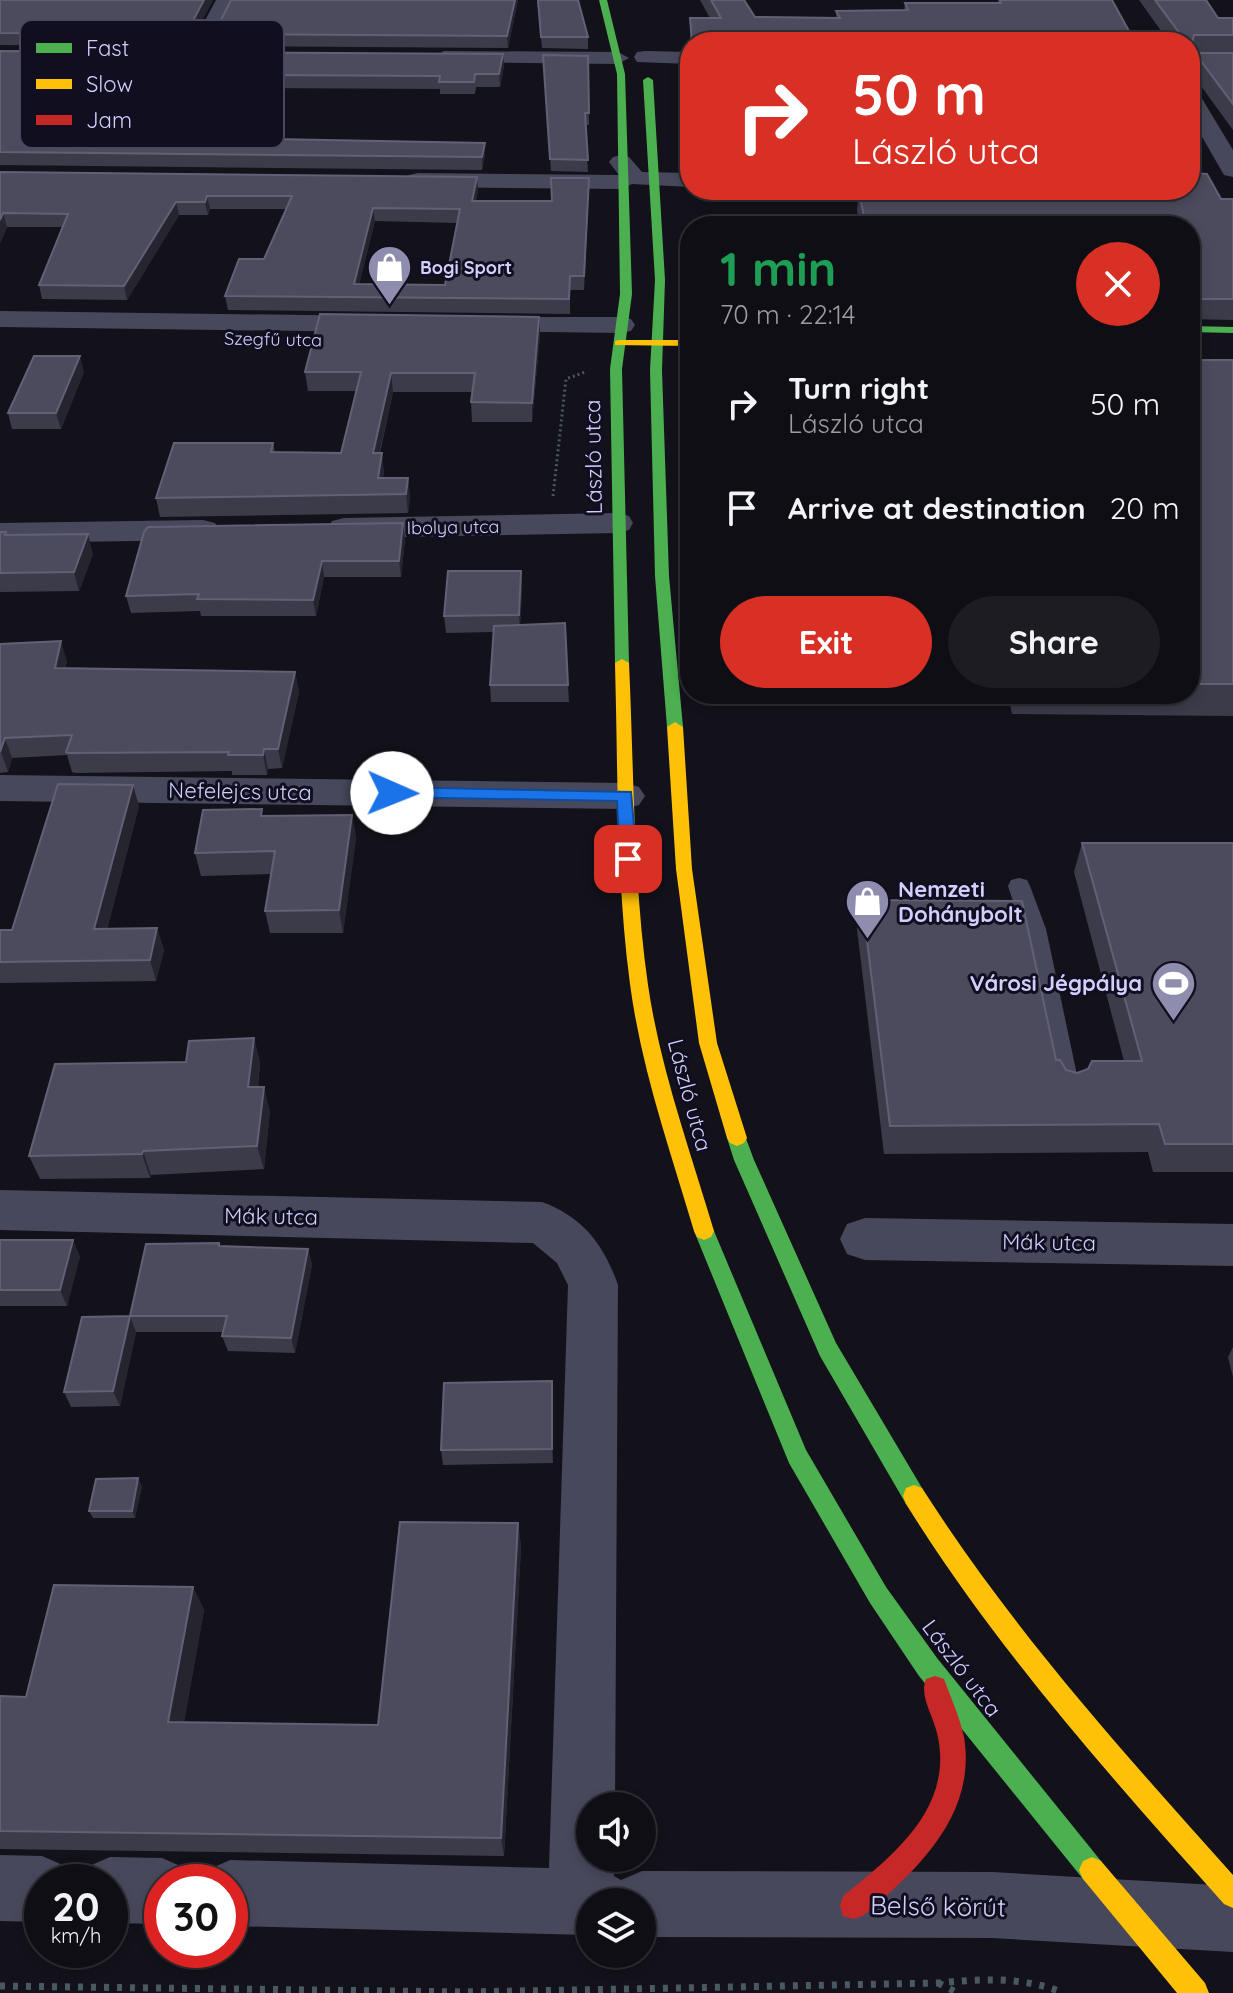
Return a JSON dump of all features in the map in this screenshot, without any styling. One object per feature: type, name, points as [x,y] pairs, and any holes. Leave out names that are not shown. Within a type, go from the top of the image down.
[{"type":"main road","name":"László utca","points":[[603,0],[621,74],[626,294],[616,369],[617,523],[625,796],[639,986],[658,1076],[698,1216],[797,1456],[878,1595],[928,1667],[1127,1914],[1195,1993]]},
{"type":"main road","name":"László utca","points":[[644,50],[660,280],[662,576],[672,669],[684,869],[708,1043],[744,1160],[828,1349],[948,1553],[1070,1710],[1233,1895]]},
{"type":"main road","points":[[620,334],[658,334],[680,328]]},
{"type":"main road","points":[[1200,329],[1233,330]]},
{"type":"main road","points":[[658,334],[680,340]]},
{"type":"main road","points":[[1200,344],[1233,344]]},
{"type":"main road","points":[[853,1906],[916,1853],[944,1809],[952,1745],[928,1667]]},
{"type":"street","points":[[213,20],[226,0]]},
{"type":"street","points":[[644,50],[680,56]]},
{"type":"street","points":[[415,57],[618,58]]},
{"type":"street","points":[[1200,119],[1228,179]]},
{"type":"street","points":[[392,180],[621,172],[634,177],[680,180]]},
{"type":"street","name":"Szegfű utca","points":[[0,319],[405,332],[0,334]]},
{"type":"street","points":[[459,333],[620,334]]},
{"type":"street","name":"Ibolya utca","points":[[315,529],[617,523]]},
{"type":"street","points":[[0,533],[236,530]]},
{"type":"street","name":"Nefelejcs utca","points":[[0,788],[625,796]]},
{"type":"street","name":"Mák utca","points":[[0,1210],[542,1223],[574,1243],[586,1262],[593,1285],[607,1888]]},
{"type":"street","name":"Mák utca","points":[[865,1239],[1233,1245]]},
{"type":"street","points":[[0,1888],[24,1889]]},
{"type":"street","name":"Belső körút","points":[[248,1893],[576,1901]]},
{"type":"street","name":"Belső körút","points":[[656,1903],[992,1905],[1233,1919]]},
{"type":"lane","points":[[1019,886],[1034,929],[1067,1089]]},
{"type":"path","points":[[550,525],[566,379],[591,370]]},
{"type":"path","points":[[0,1986],[466,1992],[937,1983],[1005,1977],[1050,1986],[1064,1993]]},
{"type":"path","points":[[937,1983],[958,1993]]},
{"type":"building","points":[[0,0],[204,0],[193,20],[20,20],[20,33],[0,33]]},
{"type":"building","points":[[231,0],[515,0],[507,36],[284,34],[284,20],[221,20]]},
{"type":"building","points":[[538,0],[578,0],[588,37],[541,37]]},
{"type":"building","points":[[711,0],[744,0],[755,17],[840,18],[836,11],[908,10],[905,3],[1112,0],[1130,32],[691,32],[690,18],[721,18]]},
{"type":"building","points":[[1155,0],[1206,0],[1218,18],[1233,18],[1233,35],[1179,32]]},
{"type":"building","points":[[0,51],[20,51],[20,148],[284,148],[284,139],[485,143],[482,157],[0,152]]},
{"type":"building","points":[[284,53],[503,54],[499,74],[475,74],[474,82],[439,82],[440,76],[284,75]]},
{"type":"building","points":[[1200,53],[1233,53],[1233,104],[1200,60]]},
{"type":"building","points":[[543,55],[588,56],[589,113],[585,113],[588,160],[550,159]]},
{"type":"building","points":[[0,172],[477,177],[472,201],[552,201],[551,178],[589,178],[584,276],[570,276],[569,299],[225,296],[239,259],[264,259],[292,196],[207,196],[205,202],[176,202],[124,286],[39,285],[68,214],[3,213],[0,220]],"holes":[[[373,208],[460,209],[445,285],[354,284]]]},
{"type":"building","points":[[1200,174],[1207,174],[1221,199],[1233,199],[1233,299],[1200,299],[1200,216],[864,216],[861,200],[1200,200]]},
{"type":"building","points":[[320,314],[539,317],[532,403],[471,402],[475,373],[391,373],[373,453],[382,453],[378,478],[408,478],[406,494],[156,498],[174,443],[273,443],[271,452],[341,453],[361,372],[305,372]]},
{"type":"building","points":[[34,356],[80,356],[56,413],[8,413]]},
{"type":"building","points":[[1200,360],[1233,360],[1233,684],[1200,684]]},
{"type":"building","points":[[403,523],[399,561],[322,561],[313,600],[197,599],[199,594],[126,596],[148,527]]},
{"type":"building","points":[[0,532],[6,532],[5,535],[88,534],[74,572],[0,573]]},
{"type":"building","points":[[448,571],[521,571],[519,615],[444,616]]},
{"type":"building","points":[[565,623],[568,685],[490,685],[494,626]]},
{"type":"building","points":[[61,641],[55,668],[295,672],[278,749],[264,749],[263,755],[228,755],[229,752],[68,753],[72,735],[5,738],[0,752],[0,644]]},
{"type":"building","points":[[58,784],[133,785],[94,929],[157,928],[150,960],[0,962],[0,930],[12,930]]},
{"type":"building","points":[[262,809],[261,816],[352,815],[339,910],[265,911],[275,851],[195,853],[203,810]]},
{"type":"building","points":[[1082,843],[1233,843],[1233,1144],[1165,1144],[1159,1124],[890,1126],[862,900],[1022,901],[1056,1060],[1060,1060],[1066,1070],[1077,1073],[1088,1069],[1092,1061],[1142,1061]]},
{"type":"building","points":[[254,1038],[248,1087],[264,1087],[257,1146],[143,1151],[142,1154],[29,1156],[55,1064],[186,1062],[189,1041]]},
{"type":"building","points":[[0,1240],[73,1240],[60,1290],[0,1290]]},
{"type":"building","points":[[219,1243],[219,1246],[308,1249],[291,1338],[222,1336],[227,1316],[130,1316],[146,1244]]},
{"type":"building","points":[[130,1316],[113,1391],[64,1392],[82,1317]]},
{"type":"building","points":[[552,1381],[552,1449],[441,1450],[444,1383]]},
{"type":"building","points":[[138,1478],[132,1511],[89,1511],[96,1479]]},
{"type":"building","points":[[400,1522],[518,1523],[501,1838],[0,1831],[0,1696],[26,1697],[54,1585],[193,1587],[168,1722],[378,1725]]},
{"type":"traffic: fast","points":[[603,0],[621,74],[626,294],[616,369],[622,663]]},
{"type":"traffic: fast","points":[[648,80],[660,280],[656,370],[662,576],[675,727]]},
{"type":"traffic: fast","points":[[1200,329],[1233,330]]},
{"type":"traffic: fast","points":[[737,1138],[828,1349],[914,1496]]},
{"type":"traffic: fast","points":[[704,1231],[797,1456],[878,1595],[928,1667],[1092,1870]]},
{"type":"traffic: slow","points":[[619,343],[680,343]]},
{"type":"traffic: slow","points":[[622,663],[630,891],[639,986],[658,1076],[704,1231]]},
{"type":"traffic: slow","points":[[675,727],[684,869],[708,1043],[737,1138]]},
{"type":"traffic: slow","points":[[914,1496],[948,1550],[1024,1653],[1106,1752],[1233,1895]]},
{"type":"traffic: slow","points":[[1092,1870],[1195,1993]]},
{"type":"traffic: jam","points":[[853,1906],[910,1856],[936,1821],[945,1800],[952,1747],[935,1688]]},
{"type":"place","name":"Bogi Sport","points":[[389,306]]},
{"type":"place","name":"Nemzeti Dohánybolt","points":[[867,941]]},
{"type":"place","name":"Városi Jégpálya","points":[[1173,1022]]},
{"type":"route","points":[[392,793],[625,796],[628,859]]}]
